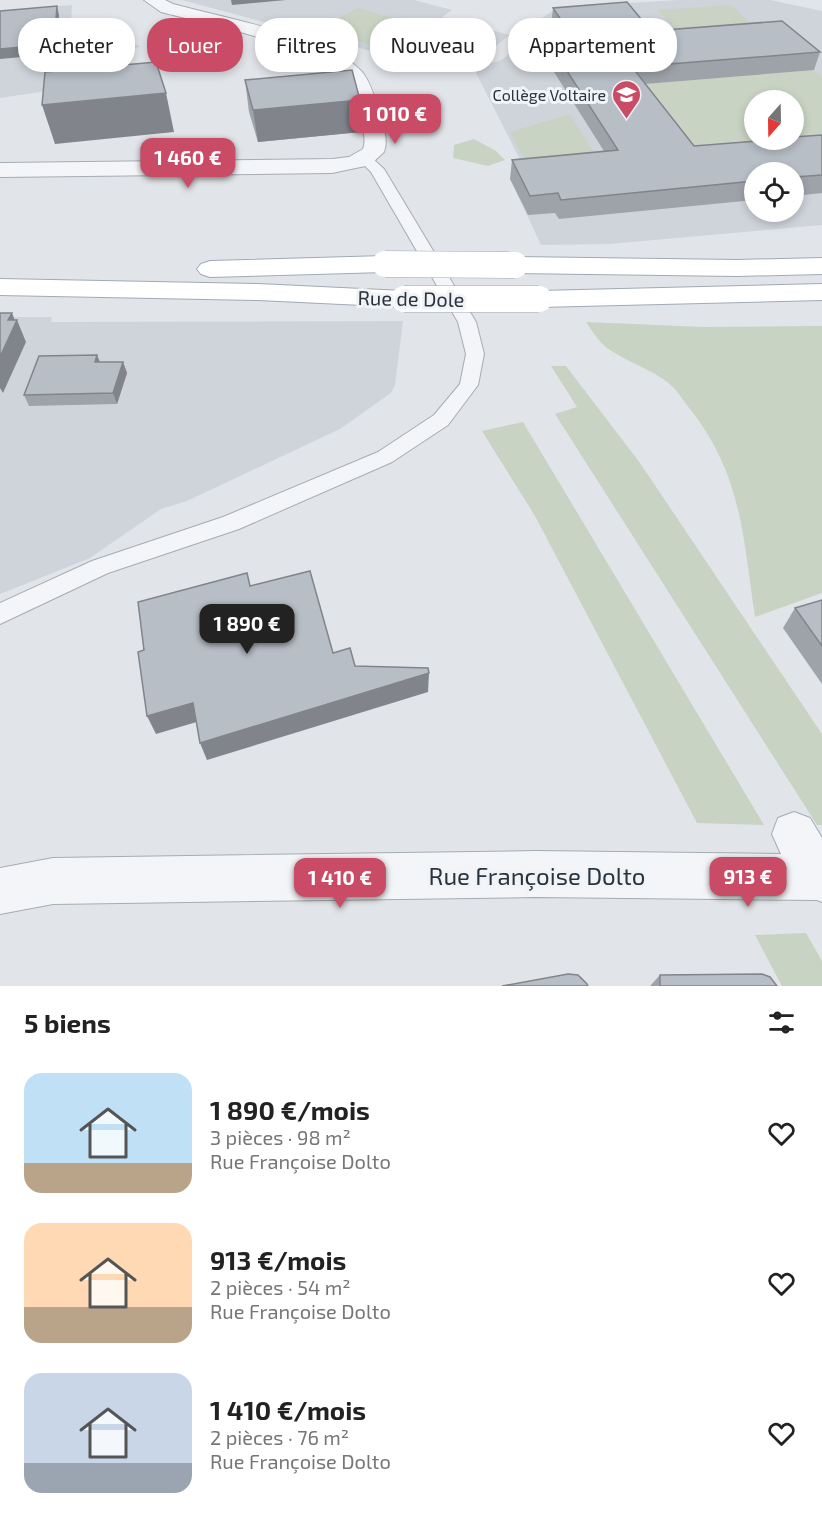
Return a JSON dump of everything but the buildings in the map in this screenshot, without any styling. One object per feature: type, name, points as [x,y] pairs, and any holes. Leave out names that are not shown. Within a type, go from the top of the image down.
[{"type":"main road","points":[[737,268],[822,257]]},
{"type":"main road","name":"Rue de Dole","points":[[0,268],[268,269],[385,264],[737,268],[822,266]]},
{"type":"main road","name":"Rue de Dole","points":[[0,287],[258,292],[404,299],[539,300],[822,292]]},
{"type":"street","points":[[0,170],[294,168],[342,165],[365,159],[373,150],[376,140],[358,84],[348,68],[337,60],[310,48],[166,8],[152,0]]},
{"type":"street","points":[[794,834],[822,877]]},
{"type":"street","name":"Rue Françoise Dolto","points":[[0,891],[53,881],[536,874],[822,877]]},
{"type":"lane","points":[[0,614],[100,567],[231,523],[385,457],[441,420],[469,385],[475,354],[467,322],[377,169],[365,159]]},
{"type":"shaded area","points":[[182,0],[414,0],[452,10],[442,17],[446,18],[370,18],[370,51],[358,47],[358,18],[255,20]]},
{"type":"shaded area","name":"Collège Voltaire","points":[[680,0],[770,0],[822,11],[822,225],[609,244],[541,245],[510,179],[529,177],[476,72],[496,72],[496,62],[508,55],[508,72],[677,72],[677,18],[542,18],[558,7]]},
{"type":"shaded area","points":[[72,5],[71,18],[18,18],[18,72],[89,72],[40,92],[0,98],[0,11]]},
{"type":"shaded area","points":[[496,31],[508,34],[496,45]]},
{"type":"shaded area","points":[[0,317],[52,317],[51,322],[403,321],[395,385],[391,393],[340,429],[187,501],[161,509],[90,558],[0,594]]},
{"type":"green space","points":[[731,5],[754,27],[678,32],[677,18],[665,18],[658,10]]},
{"type":"green space","points":[[357,8],[394,18],[370,18],[370,45],[358,41],[358,18],[339,18]]},
{"type":"green space","points":[[677,68],[813,70],[822,77],[822,153],[689,165],[620,72],[677,72]]},
{"type":"green space","points":[[570,114],[602,166],[532,173],[510,132]]},
{"type":"green space","points":[[474,139],[496,151],[505,160],[488,166],[453,158],[454,145]]},
{"type":"green space","points":[[586,322],[703,327],[822,326],[822,593],[755,617],[738,508],[720,458],[707,434],[673,387],[657,375],[606,347]]},
{"type":"green space","points":[[551,366],[566,366],[640,463],[822,734],[822,825],[817,825],[555,414],[577,407]]},
{"type":"green space","points":[[523,422],[764,825],[697,823],[535,516],[482,431]]},
{"type":"green space","points":[[806,933],[822,961],[822,986],[782,986],[755,935]]},
{"type":"place","name":"Collège Voltaire","points":[[627,120]]}]
